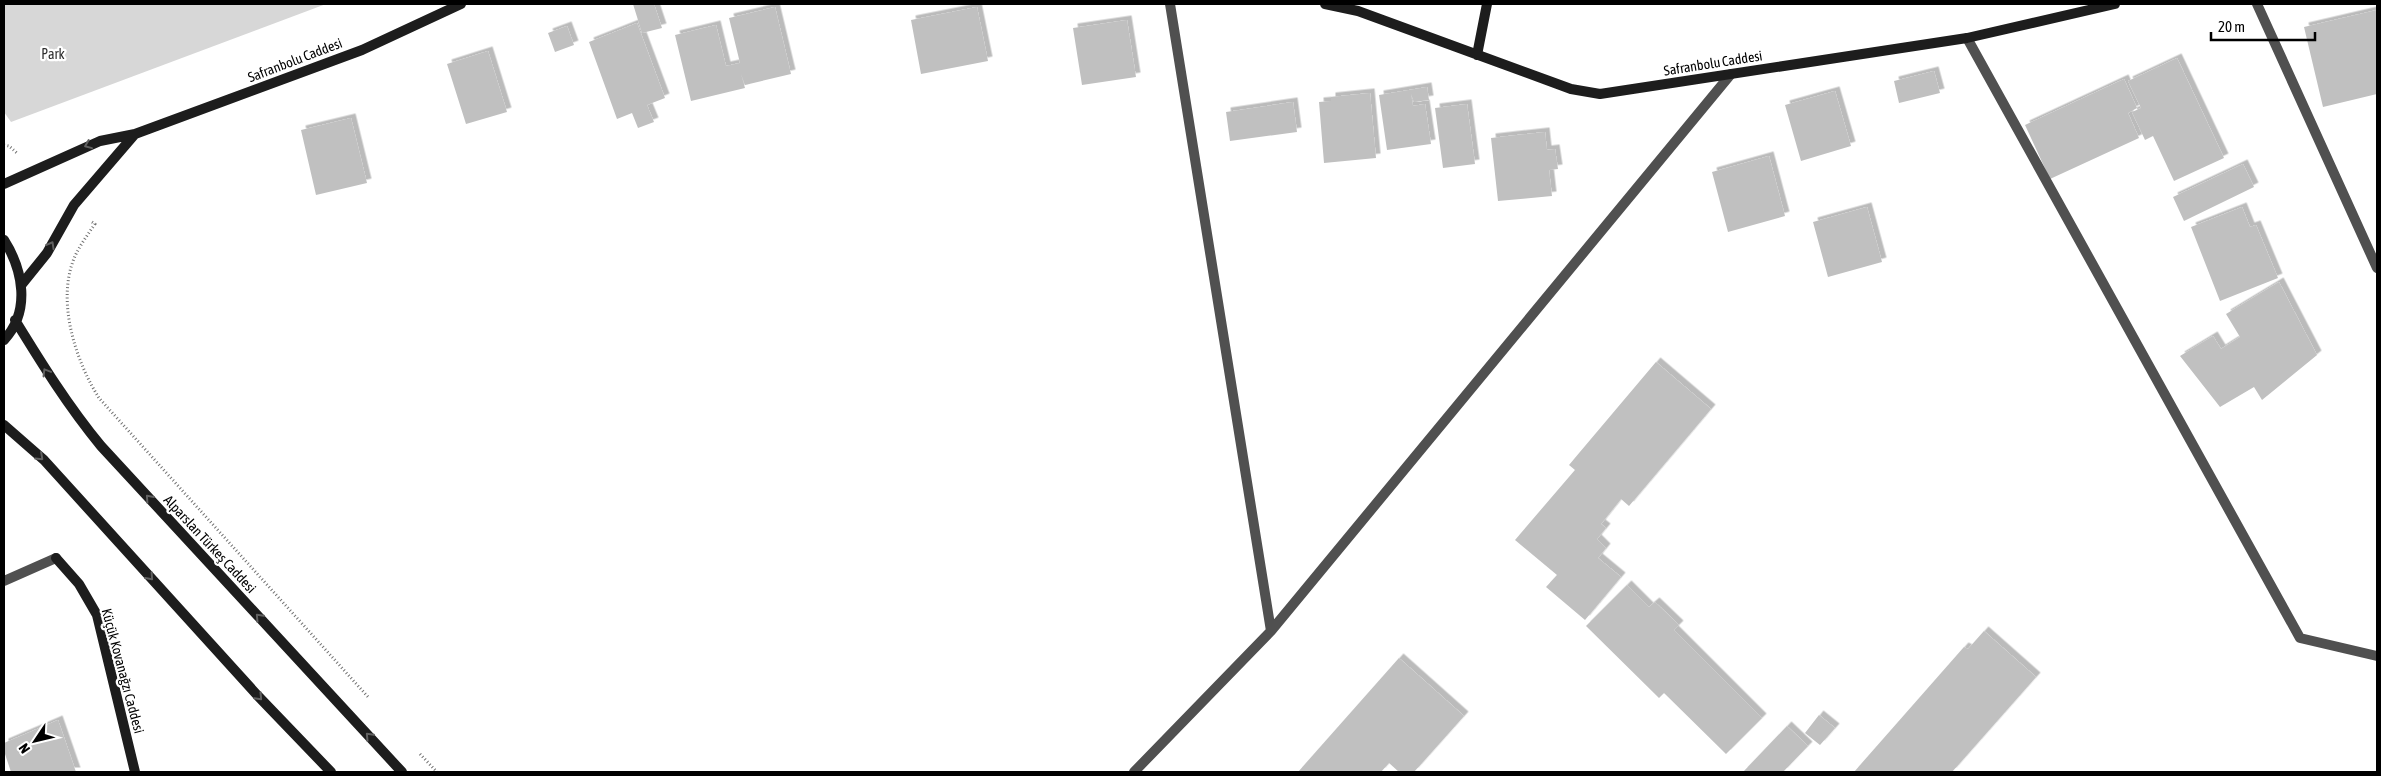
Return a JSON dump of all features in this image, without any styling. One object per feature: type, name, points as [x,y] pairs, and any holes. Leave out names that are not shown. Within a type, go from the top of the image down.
[{"type":"street","name":"Safranbolu Caddesi","points":[[4,184],[100,140],[135,134],[362,50],[462,4]]},
{"type":"street","points":[[1170,4],[1271,631]]},
{"type":"street","name":"Safranbolu Caddesi","points":[[1325,4],[1358,11],[1571,89],[1600,94],[1967,38],[2115,4]]},
{"type":"street","points":[[1477,55],[1487,4]]},
{"type":"street","points":[[2257,4],[2377,268]]},
{"type":"street","points":[[1967,38],[2300,638],[2377,656]]},
{"type":"street","points":[[1134,772],[1271,631],[1731,74]]},
{"type":"street","points":[[22,284],[46,253],[74,205],[135,134]]},
{"type":"street","points":[[4,240],[16,258],[22,284],[19,311],[4,340]]},
{"type":"street","name":"Alparslan Türkeş Caddesi","points":[[15,320],[53,383],[101,446],[402,772]]},
{"type":"street","points":[[4,425],[44,460],[258,696],[331,772]]},
{"type":"street","name":"Küçük Kovanağzı Caddesi","points":[[4,581],[56,558],[79,584],[97,615],[135,772]]},
{"type":"path","points":[[4,145],[9,146],[35,170]]},
{"type":"path","points":[[74,205],[94,224],[75,255],[68,287],[69,318],[75,350],[87,379],[99,398],[370,700]]},
{"type":"path","points":[[417,750],[437,772]]},
{"type":"green space","name":"Park","points":[[4,4],[326,4],[11,122],[4,112]]},
{"type":"building","points":[[633,4],[654,4],[662,28],[642,33]]},
{"type":"building","points":[[775,7],[791,74],[745,85],[741,74],[745,88],[691,101],[675,35],[716,25],[726,66],[740,63],[729,18]]},
{"type":"building","points":[[977,7],[988,61],[921,74],[911,20]]},
{"type":"building","points":[[2377,10],[2377,94],[2323,107],[2304,27]]},
{"type":"building","points":[[1127,20],[1136,77],[1082,85],[1073,28]]},
{"type":"building","points":[[637,23],[665,98],[647,105],[654,122],[638,128],[632,113],[617,119],[589,42]]},
{"type":"building","points":[[567,26],[574,45],[555,52],[548,33]]},
{"type":"building","points":[[488,51],[507,112],[466,124],[447,64]]},
{"type":"building","points":[[2177,58],[2224,158],[2174,181],[2153,136],[2145,140],[2132,112],[2141,108],[2128,81]]},
{"type":"building","points":[[1934,71],[1940,93],[1899,103],[1894,81]]},
{"type":"building","points":[[2124,79],[2137,108],[2128,113],[2139,138],[2050,179],[2025,125]]},
{"type":"building","points":[[1427,87],[1429,100],[1414,102],[1411,94],[1413,106],[1425,104],[1431,144],[1387,150],[1379,95]]},
{"type":"building","points":[[1835,91],[1851,146],[1801,161],[1785,105]]},
{"type":"building","points":[[1370,93],[1376,158],[1324,163],[1319,102],[1331,101],[1331,97]]},
{"type":"building","points":[[1293,102],[1297,132],[1230,141],[1226,112]]},
{"type":"building","points":[[1467,104],[1475,164],[1443,168],[1435,108]]},
{"type":"building","points":[[351,118],[367,183],[316,195],[301,130]]},
{"type":"building","points":[[1545,132],[1547,150],[1555,149],[1558,169],[1549,170],[1552,196],[1498,201],[1491,138]]},
{"type":"building","points":[[1769,156],[1785,216],[1728,232],[1712,172]]},
{"type":"building","points":[[2243,164],[2254,187],[2184,221],[2173,197]]},
{"type":"building","points":[[1867,207],[1882,262],[1828,277],[1813,222]]},
{"type":"building","points":[[2242,207],[2250,227],[2256,225],[2278,278],[2220,301],[2191,227]]},
{"type":"building","points":[[2279,282],[2317,355],[2262,400],[2254,387],[2220,407],[2180,356],[2213,336],[2221,349],[2240,337],[2226,314]]},
{"type":"building","points":[[1656,362],[1711,409],[1629,506],[1621,499],[1601,524],[1606,528],[1597,539],[1606,548],[1598,558],[1621,577],[1585,620],[1546,587],[1557,575],[1515,540],[1575,470],[1569,465]]},
{"type":"building","points":[[1627,585],[1649,607],[1655,602],[1679,625],[1674,630],[1762,718],[1726,754],[1664,693],[1659,698],[1586,626]]},
{"type":"building","points":[[1984,631],[2036,677],[1952,772],[1854,772],[1964,647],[1968,649]]},
{"type":"building","points":[[1399,658],[1464,716],[1414,772],[1399,772],[1389,763],[1381,772],[1298,772]]},
{"type":"building","points":[[1819,715],[1835,728],[1820,745],[1805,733]]},
{"type":"building","points":[[58,720],[76,772],[11,772],[4,751],[4,743]]},
{"type":"building","points":[[1787,726],[1808,746],[1783,772],[1743,772]]}]
